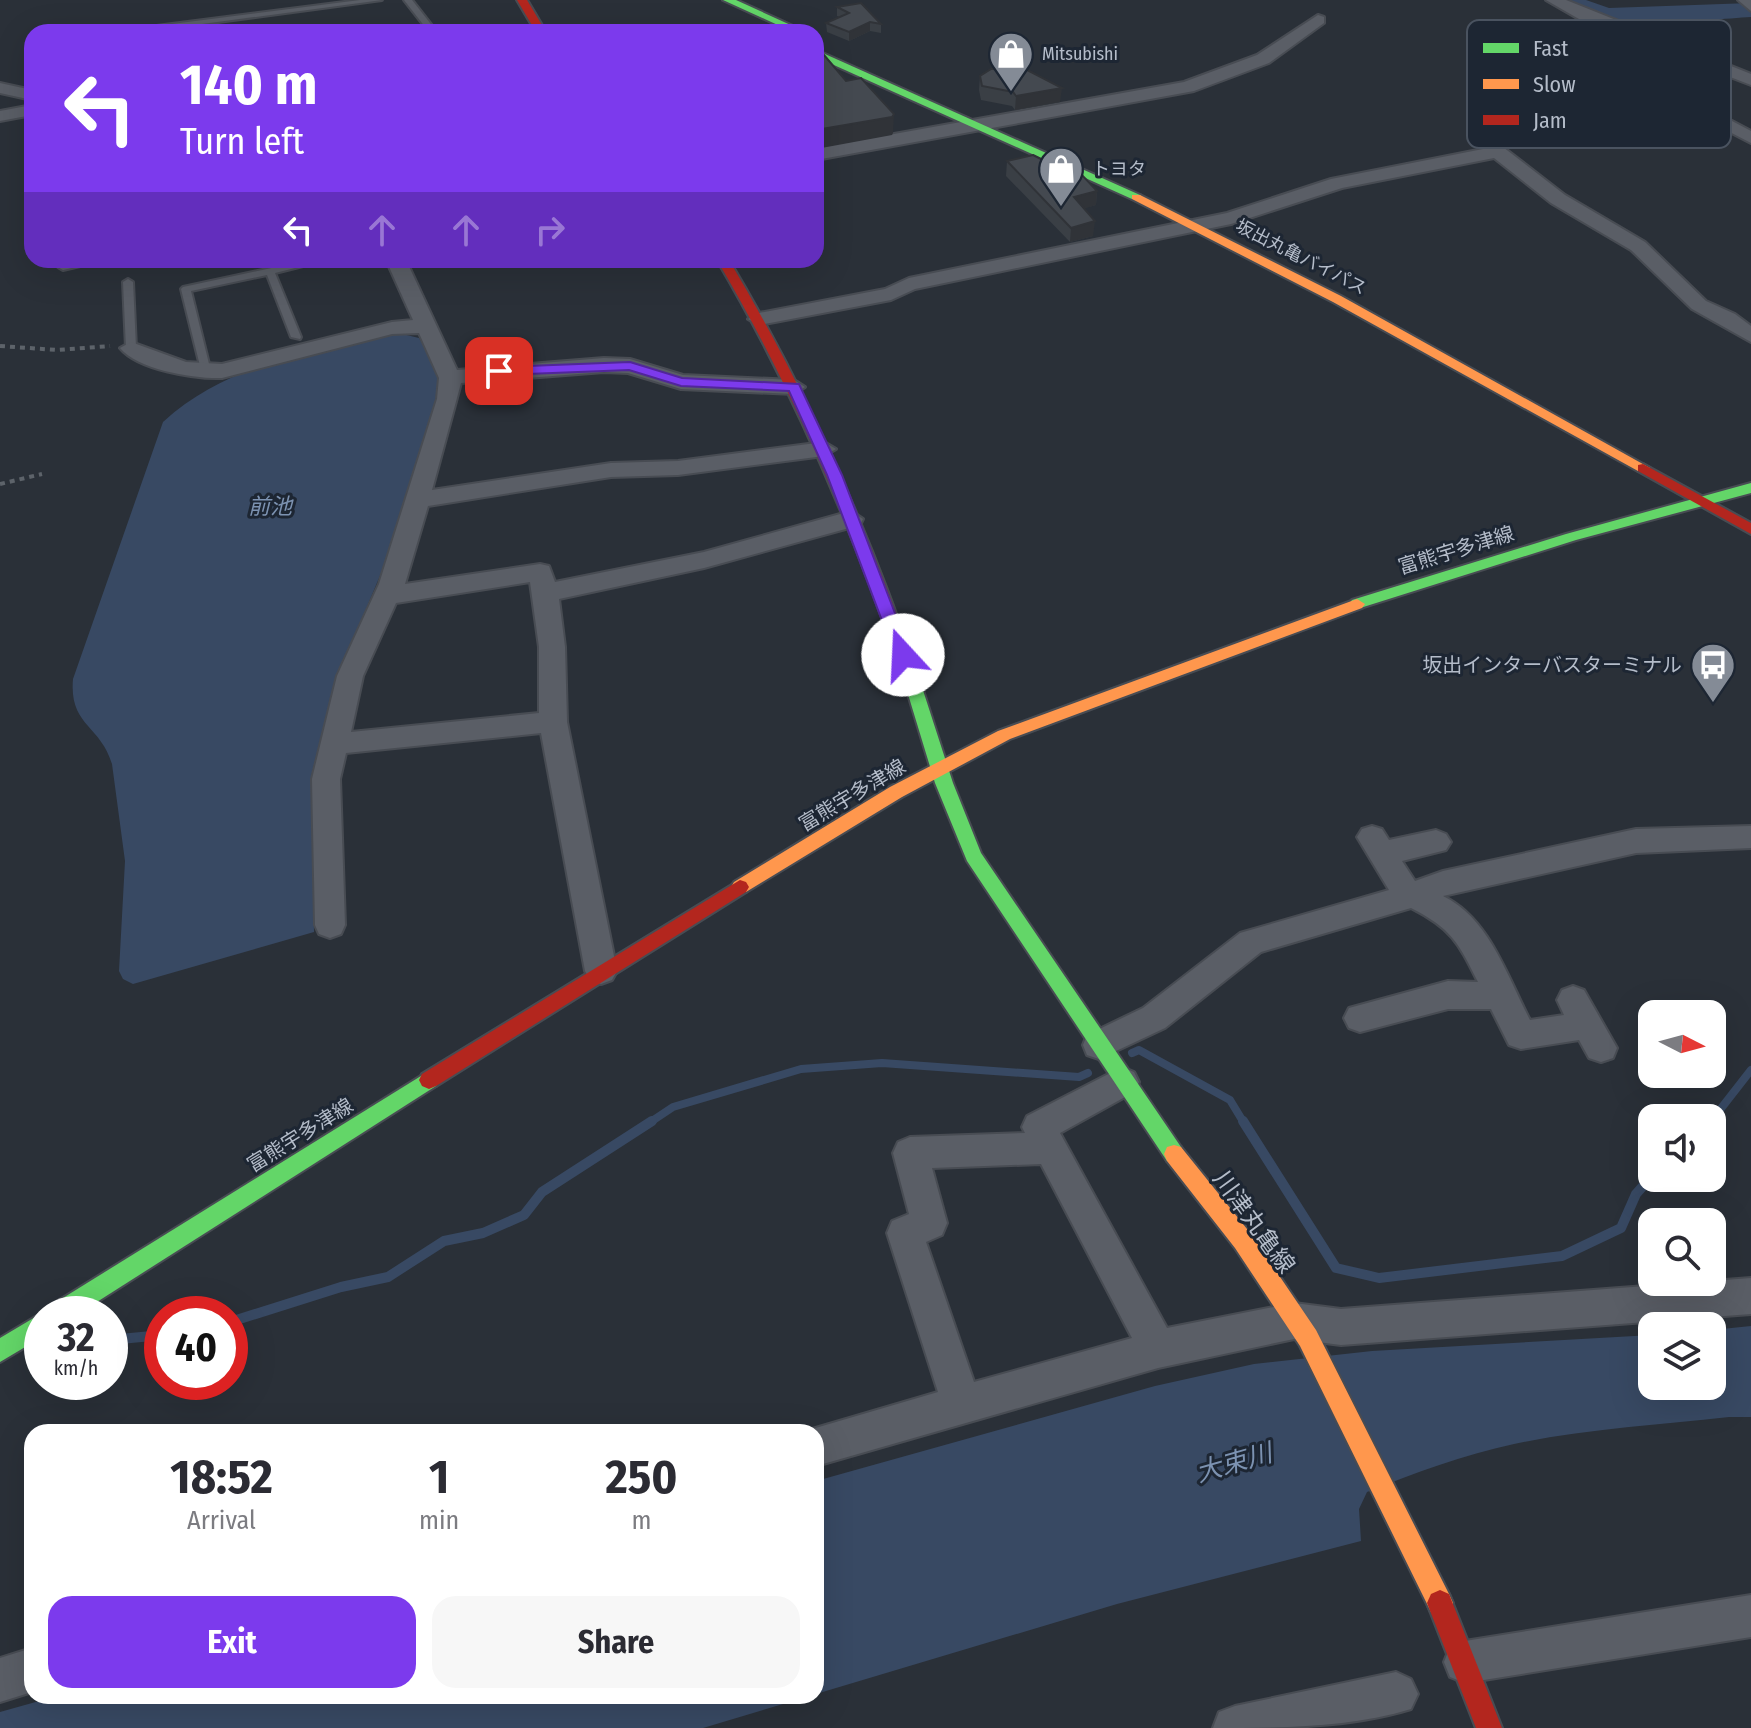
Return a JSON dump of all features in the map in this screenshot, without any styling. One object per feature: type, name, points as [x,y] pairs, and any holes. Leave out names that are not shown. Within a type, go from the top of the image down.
[{"type":"main road","points":[[522,0],[536,24]]},
{"type":"main road","points":[[720,3],[755,24]]},
{"type":"main road","points":[[720,3],[779,24]]},
{"type":"main road","name":"坂出丸亀バイパス","points":[[824,43],[1216,220],[1450,339]]},
{"type":"main road","name":"坂出丸亀バイパス","points":[[824,56],[980,124],[1194,225],[1443,353],[1751,529]]},
{"type":"main road","name":"川津丸亀線","points":[[728,268],[759,319],[824,449],[903,655],[938,769],[973,856],[1122,1082],[1177,1159],[1243,1241],[1301,1330],[1439,1600],[1489,1728]]},
{"type":"main road","points":[[1705,480],[1751,506]]},
{"type":"main road","name":"富熊宇多津線","points":[[86,1296],[601,971],[938,769],[1018,730],[1331,612],[1700,500],[1751,488]]},
{"type":"main road","points":[[0,1351],[24,1336]]},
{"type":"street","points":[[1554,0],[1595,20]]},
{"type":"street","points":[[1746,0],[1751,6]]},
{"type":"street","points":[[824,153],[1205,81],[1263,59],[1318,20]]},
{"type":"street","points":[[1731,72],[1751,80]]},
{"type":"street","points":[[0,88],[24,95]]},
{"type":"street","points":[[0,116],[24,101]]},
{"type":"street","points":[[1492,148],[1558,199],[1638,246],[1666,270],[1684,294],[1751,336]]},
{"type":"street","points":[[759,319],[891,294],[909,284],[1216,220],[1338,183],[1497,152]]},
{"type":"street","points":[[330,925],[326,779],[350,676],[386,596],[448,399],[450,378],[400,268]]},
{"type":"street","points":[[131,348],[172,368],[206,372],[392,328],[426,326]]},
{"type":"street","points":[[450,378],[499,371],[604,365],[630,366],[681,382],[794,387]]},
{"type":"street","points":[[418,500],[611,470],[678,468],[824,449]]},
{"type":"street","points":[[545,593],[704,560],[851,519]]},
{"type":"street","points":[[386,596],[540,572],[552,647],[553,722],[601,971]]},
{"type":"street","points":[[334,744],[553,722]]},
{"type":"street","points":[[1099,1045],[1154,1018],[1251,942],[1414,895],[1443,883],[1636,841],[1751,837]]},
{"type":"street","points":[[1436,842],[1377,845],[1405,891],[1451,914],[1470,936],[1521,1035],[1587,1025]]},
{"type":"street","points":[[1360,1018],[1448,995],[1501,996]]},
{"type":"street","points":[[1122,1082],[1039,1127],[1158,1349]]},
{"type":"street","points":[[962,1405],[905,1233],[929,1223],[910,1153],[1050,1148]]},
{"type":"street","points":[[824,1444],[1158,1349],[1301,1330],[1751,1296]]},
{"type":"street","points":[[1465,1662],[1751,1616]]},
{"type":"street","points":[[0,1680],[24,1672]]},
{"type":"street","points":[[1235,1728],[1396,1694]]},
{"type":"lane","points":[[188,24],[378,0]]},
{"type":"lane","points":[[408,0],[427,24]]},
{"type":"lane","points":[[206,372],[186,289],[284,268]]},
{"type":"lane","points":[[270,271],[296,337]]},
{"type":"lane","points":[[128,282],[131,348]]},
{"type":"path","points":[[0,346],[131,348]]},
{"type":"path","points":[[0,484],[42,474]]},
{"type":"water","name":"前池","points":[[394,332],[419,338],[441,374],[437,406],[392,547],[333,688],[311,777],[314,932],[133,984],[123,979],[119,971],[125,861],[112,764],[100,740],[80,716],[73,695],[73,679],[163,422],[216,385],[243,373],[272,362]]},
{"type":"water","name":"大束川","points":[[1751,1326],[1751,1417],[1595,1431],[1476,1453],[1367,1492],[1359,1509],[1361,1541],[1117,1604],[824,1692],[824,1479],[1155,1386],[1254,1364],[1372,1351],[1638,1336],[1638,1400],[1726,1400],[1726,1329]]},
{"type":"water","points":[[28,1704],[783,1704],[703,1728],[0,1728],[0,1712]]},
{"type":"building","points":[[861,3],[881,24],[870,22],[849,32],[826,23],[849,13],[837,7]]},
{"type":"building","points":[[824,55],[846,81],[861,78],[894,114],[892,117],[824,129]]},
{"type":"building","points":[[1017,60],[1025,69],[1062,88],[1016,96],[1013,92],[982,86],[980,76],[991,69],[1004,68],[1000,63]]},
{"type":"building","points":[[1033,155],[1053,165],[1046,170],[1057,181],[1082,175],[1097,191],[1074,197],[1095,221],[1071,228],[1007,161]]},
{"type":"waterway","points":[[1568,0],[1590,12],[1609,15],[1751,10]]},
{"type":"waterway","points":[[1132,1053],[1139,1050],[1230,1100],[1244,1123]]},
{"type":"waterway","points":[[652,1121],[673,1107],[801,1069],[882,1063],[1079,1077],[1088,1073]]},
{"type":"waterway","points":[[1724,1104],[1751,1070]]},
{"type":"waterway","points":[[248,1316],[341,1287],[388,1277],[444,1241],[483,1233],[524,1215],[542,1192],[652,1121]]},
{"type":"waterway","points":[[1243,1121],[1336,1268],[1379,1278],[1562,1256],[1621,1228],[1638,1192]]},
{"type":"waterway","points":[[128,1338],[144,1337]]},
{"type":"traffic: fast","points":[[728,0],[783,24]]},
{"type":"traffic: fast","points":[[824,57],[1136,197]]},
{"type":"traffic: fast","points":[[1357,604],[1571,537],[1751,488]]},
{"type":"traffic: fast","points":[[912,681],[944,783],[973,856],[1174,1154]]},
{"type":"traffic: fast","points":[[87,1296],[429,1080]]},
{"type":"traffic: fast","points":[[0,1351],[24,1336]]},
{"type":"traffic: slow","points":[[1136,197],[1337,299],[1643,468]]},
{"type":"traffic: slow","points":[[740,887],[896,792],[1004,735],[1357,604]]},
{"type":"traffic: slow","points":[[1174,1154],[1243,1241],[1308,1338],[1440,1603]]},
{"type":"traffic: jam","points":[[522,0],[536,24]]},
{"type":"traffic: jam","points":[[728,268],[780,361],[830,465],[874,572],[912,681]]},
{"type":"traffic: jam","points":[[1643,468],[1751,529]]},
{"type":"traffic: jam","points":[[429,1080],[740,887]]},
{"type":"traffic: jam","points":[[1440,1603],[1489,1728]]},
{"type":"place","name":"Mitsubishi","points":[[1011,93]]},
{"type":"place","name":"トヨタ","points":[[1061,208]]},
{"type":"place","name":"坂出インターバスターミナル","points":[[1713,704]]},
{"type":"route","points":[[499,371],[630,366],[681,382],[794,387],[835,475],[903,655]]}]
